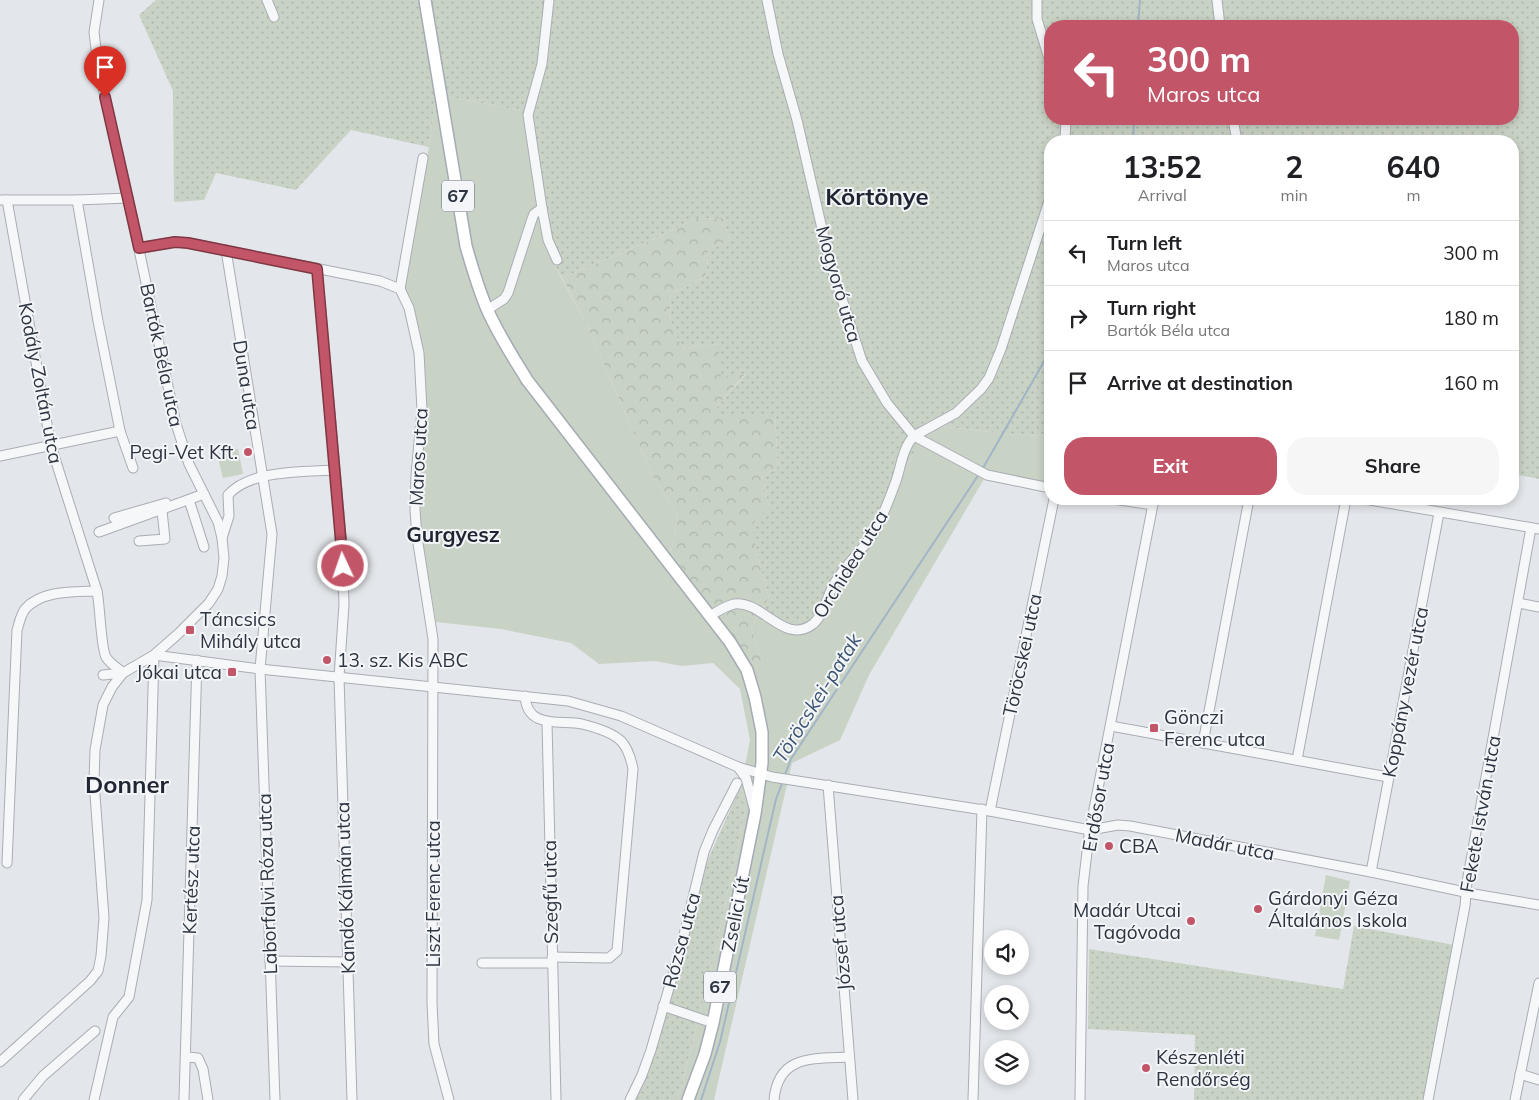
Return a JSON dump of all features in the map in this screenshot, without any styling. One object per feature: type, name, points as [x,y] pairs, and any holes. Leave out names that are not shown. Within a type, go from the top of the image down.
[{"type":"main road","name":"67","points":[[425,0],[466,246],[476,283],[506,347],[527,380],[730,642],[747,670],[762,732],[767,776],[755,814]]},
{"type":"main road","name":"Zselici út","points":[[688,1100],[705,1054],[713,1023],[755,814]]},
{"type":"street","name":"Bartók Béla utca","points":[[0,1062],[90,981],[98,971],[104,918],[94,781],[95,750],[103,705],[112,687],[123,673],[154,654],[193,620],[209,603],[218,589],[224,558],[218,522],[189,464],[176,424],[98,66],[94,32],[99,0]]},
{"type":"street","points":[[268,0],[274,17]]},
{"type":"street","points":[[549,0],[542,64],[528,115],[548,240],[557,260]]},
{"type":"street","name":"Mogyoró utca","points":[[767,0],[778,54],[797,120],[829,259],[852,334],[862,361],[887,403],[914,436]]},
{"type":"street","points":[[1037,0],[1037,19],[1044,42]]},
{"type":"street","points":[[1216,0],[1219,20]]},
{"type":"street","points":[[139,248],[175,242],[226,250],[380,282],[400,289],[423,158]]},
{"type":"street","points":[[3,200],[128,198]]},
{"type":"street","name":"Kodály Zoltán utca","points":[[3,200],[51,446],[97,591],[104,652],[110,662],[123,673]]},
{"type":"street","points":[[77,200],[120,431],[133,468]]},
{"type":"street","points":[[487,310],[504,299],[508,293],[532,218],[542,208]]},
{"type":"street","points":[[914,436],[956,412],[990,378],[1044,216]]},
{"type":"street","name":"Duna utca","points":[[226,250],[261,476],[272,534],[260,669]]},
{"type":"street","name":"Kandó Kálmán utca","points":[[317,269],[342,547],[344,604],[339,677],[352,1100]]},
{"type":"street","name":"Maros utca","points":[[400,289],[409,308],[419,353],[422,410],[415,510],[417,537],[433,639],[433,686]]},
{"type":"street","points":[[0,456],[120,431]]},
{"type":"street","points":[[914,436],[987,475],[1044,487]]},
{"type":"street","name":"Orchidea utca","points":[[710,616],[724,607],[735,604],[747,605],[758,609],[775,623],[786,628],[795,630],[806,628],[813,624],[820,616],[841,573],[878,525],[909,441],[914,436]]},
{"type":"street","points":[[222,538],[229,516],[228,495],[234,488],[249,479],[261,476],[334,470]]},
{"type":"street","points":[[99,532],[176,506],[204,494]]},
{"type":"street","points":[[189,500],[204,547]]},
{"type":"street","points":[[114,518],[166,503],[176,506]]},
{"type":"street","name":"Töröcskei utca","points":[[973,1100],[986,810],[1053,505]]},
{"type":"street","name":"Erdősor utca","points":[[1080,1100],[1083,886],[1090,830],[1152,505]]},
{"type":"street","points":[[1203,743],[1249,505]]},
{"type":"street","points":[[1297,760],[1345,505]]},
{"type":"street","points":[[1396,505],[1535,529]]},
{"type":"street","points":[[139,541],[165,539],[162,510]]},
{"type":"street","name":"Koppány vezér utca","points":[[1371,872],[1439,513]]},
{"type":"street","name":"Fekete István utca","points":[[1428,1100],[1518,603],[1535,529]]},
{"type":"street","points":[[7,863],[17,630],[24,610],[39,598],[97,591]]},
{"type":"street","points":[[1518,603],[1539,607]]},
{"type":"street","points":[[94,1100],[112,1017],[129,997],[147,900],[154,654],[260,669],[568,701],[621,716],[738,767],[767,776]]},
{"type":"street","name":"Kertész utca","points":[[184,1100],[197,660]]},
{"type":"street","name":"Laborfalvi Róza utca","points":[[260,669],[274,1100]]},
{"type":"street","points":[[103,675],[123,673]]},
{"type":"street","name":"Liszt Ferenc utca","points":[[433,686],[432,1003],[434,1044],[449,1100]]},
{"type":"street","points":[[482,963],[609,958],[617,951],[634,769],[629,754],[621,741],[604,731],[582,724],[547,722],[534,717],[525,702],[525,696]]},
{"type":"street","name":"Szegfű utca","points":[[547,722],[556,1100]]},
{"type":"street","points":[[1111,726],[1388,777]]},
{"type":"street","points":[[738,767],[750,788],[755,814]]},
{"type":"street","name":"Madár utca","points":[[767,776],[986,810],[1090,830],[1118,825],[1130,826],[1539,905]]},
{"type":"street","name":"Rózsa utca","points":[[630,1100],[642,1075],[663,1006],[682,942],[704,852],[713,830],[738,783]]},
{"type":"street","name":"József utca","points":[[828,785],[853,1100]]},
{"type":"street","points":[[270,961],[348,962]]},
{"type":"street","points":[[1514,1100],[1539,983]]},
{"type":"street","points":[[663,1006],[713,1023]]},
{"type":"street","points":[[23,1100],[43,1076],[95,1031]]},
{"type":"street","points":[[186,1057],[198,1058],[203,1069],[208,1100]]},
{"type":"street","points":[[774,1100],[778,1080],[783,1072],[792,1064],[803,1060],[849,1057]]},
{"type":"street","points":[[1520,1074],[1539,1080]]},
{"type":"green space","points":[[156,0],[1539,0],[1539,479],[1519,475],[1519,135],[1044,135],[1044,436],[1005,434],[934,425],[926,430],[879,519],[833,574],[812,619],[787,623],[761,611],[769,598],[756,550],[752,524],[769,507],[762,476],[778,467],[775,415],[722,416],[717,406],[746,374],[721,379],[718,344],[682,348],[671,323],[670,295],[706,276],[709,248],[730,240],[723,218],[695,219],[562,278],[545,248],[522,111],[436,94],[429,147],[351,130],[296,190],[216,173],[204,200],[174,202],[173,91],[139,15]]},
{"type":"green space","points":[[436,94],[522,111],[545,248],[585,321],[653,477],[678,517],[671,552],[764,668],[751,627],[761,611],[812,619],[833,574],[879,519],[926,430],[933,425],[1005,434],[1044,436],[1044,492],[984,479],[869,675],[840,740],[792,763],[714,1100],[676,1100],[682,1085],[713,961],[745,811],[741,786],[750,740],[740,689],[713,663],[682,666],[655,661],[599,664],[571,643],[501,629],[436,622],[421,535],[420,475],[425,411],[423,351],[414,309],[403,288],[429,147]]},
{"type":"green space","points":[[723,218],[730,240],[709,248],[706,276],[670,295],[671,323],[683,348],[718,344],[746,373],[717,406],[775,415],[778,467],[762,476],[769,507],[756,550],[769,598],[751,627],[764,668],[760,674],[716,617],[671,552],[678,517],[653,477],[585,321],[562,278],[695,219]]},
{"type":"green space","points":[[238,449],[243,474],[223,478],[217,454]]},
{"type":"green space","points":[[741,786],[745,811],[713,961],[682,1085],[676,1100],[625,1100],[640,1074],[709,857]]},
{"type":"green space","points":[[1326,875],[1350,881],[1339,940],[1315,936]]},
{"type":"green space","points":[[1354,926],[1454,945],[1423,1100],[1194,1100],[1195,1035],[1088,1029],[1089,949],[1343,989]]},
{"type":"waterway","name":"Töröcskei-patak","points":[[1138,20],[1140,0]]},
{"type":"waterway","name":"Töröcskei-patak","points":[[1133,135],[1134,125]]},
{"type":"waterway","name":"Töröcskei-patak","points":[[983,468],[1044,361]]},
{"type":"waterway","name":"Töröcskei-patak","points":[[784,777],[791,759],[979,474]]},
{"type":"waterway","name":"Töröcskei-patak","points":[[701,1100],[720,1042],[776,799],[783,781]]},
{"type":"place","name":"Pegi-Vet Kft.","points":[[248,452]]},
{"type":"place","name":"Táncsics Mihály utca","points":[[190,630]]},
{"type":"place","name":"13. sz. Kis ABC","points":[[327,660]]},
{"type":"place","name":"Jókai utca","points":[[232,672]]},
{"type":"place","name":"Gönczi Ferenc utca","points":[[1154,728]]},
{"type":"place","name":"CBA","points":[[1109,846]]},
{"type":"place","name":"Gárdonyi Géza Általános Iskola","points":[[1258,909]]},
{"type":"place","name":"Madár Utcai Tagóvoda","points":[[1191,921]]},
{"type":"place","name":"Készenléti Rendőrség","points":[[1146,1068]]},
{"type":"district","name":"Körtönye","points":[[877,197]]},
{"type":"district","name":"Gurgyesz","points":[[453,535]]},
{"type":"district","name":"Donner","points":[[127,785]]},
{"type":"route","points":[[105,97],[139,248],[175,242],[188,243],[317,269],[343,566]]}]
